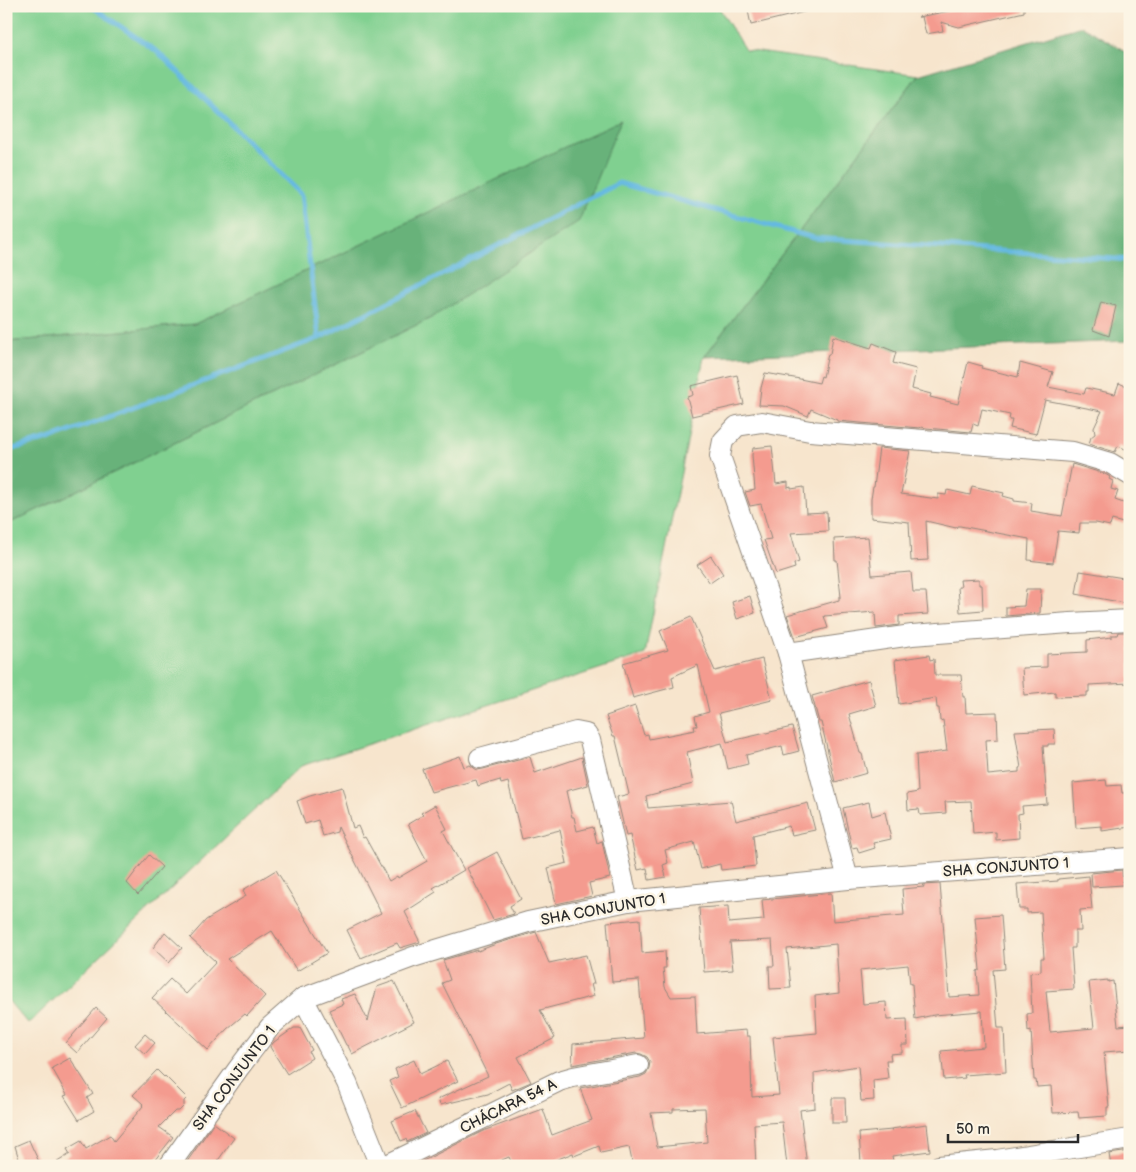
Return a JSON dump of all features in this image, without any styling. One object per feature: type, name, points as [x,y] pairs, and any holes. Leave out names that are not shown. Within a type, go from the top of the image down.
[{"type":"street","points":[[848,879],[788,653],[720,456],[723,441],[737,426],[762,422],[827,432],[1073,452],[1110,463],[1130,475]]},
{"type":"street","points":[[788,653],[912,635],[1130,620]]},
{"type":"street","points":[[480,758],[576,732],[586,734],[590,740],[628,901]]},
{"type":"street","name":"SHA CONJUNTO 1","points":[[169,1166],[238,1069],[270,1028],[303,998],[413,957],[528,922],[628,901],[848,879],[1130,858]]},
{"type":"street","points":[[303,998],[347,1083],[380,1166]]},
{"type":"street","name":"CHÁCARA 54 A","points":[[384,1166],[559,1081],[638,1065]]},
{"type":"street","points":[[939,1166],[997,1160],[1130,1139]]},
{"type":"green space","points":[[6,6],[718,6],[745,50],[918,75],[704,357],[645,654],[301,766],[28,1024],[6,998],[6,525],[433,317],[620,121],[195,324],[6,342]]},
{"type":"green space","points":[[1082,26],[1130,54],[1130,341],[704,357],[918,75]]},
{"type":"green space","points":[[621,120],[579,221],[433,317],[6,525],[6,342],[195,324]]},
{"type":"building","points":[[747,6],[807,6],[808,11],[751,25]]},
{"type":"building","points":[[954,6],[1024,6],[1024,12],[959,27],[941,22],[943,31],[926,34],[922,17],[918,17],[955,10]]},
{"type":"building","points":[[1101,302],[1116,306],[1109,336],[1093,330]]},
{"type":"building","points":[[833,336],[871,348],[873,343],[896,352],[893,363],[916,369],[912,389],[931,394],[930,397],[958,404],[968,362],[982,366],[981,368],[1018,377],[1020,363],[1053,372],[1048,387],[1084,394],[1086,388],[1115,394],[1119,383],[1130,388],[1130,451],[1118,446],[1115,452],[1089,444],[1091,437],[1095,434],[1094,428],[1102,411],[1045,400],[1036,434],[1010,428],[1012,420],[1009,420],[1010,415],[982,409],[978,426],[973,424],[971,432],[837,421],[811,409],[808,416],[784,406],[759,405],[765,373],[819,383],[821,376],[823,377],[828,354],[830,354]]},
{"type":"building","points":[[737,375],[744,404],[692,416],[687,397],[693,395],[691,386]]},
{"type":"building","points":[[772,446],[776,484],[788,482],[788,488],[791,487],[791,489],[804,487],[806,513],[827,512],[828,531],[791,533],[799,562],[794,564],[795,568],[776,574],[764,540],[771,539],[761,504],[750,506],[745,492],[755,490],[753,448]]},
{"type":"building","points":[[879,448],[910,451],[901,494],[938,499],[938,494],[946,495],[947,490],[970,495],[972,486],[1004,493],[1003,496],[1014,499],[1014,501],[1032,503],[1031,511],[1062,516],[1072,464],[1110,477],[1109,479],[1113,481],[1111,489],[1118,491],[1115,500],[1129,505],[1123,523],[1112,520],[1110,526],[1096,523],[1080,523],[1079,533],[1058,531],[1053,563],[1028,560],[1029,539],[960,526],[956,528],[926,521],[928,560],[911,561],[909,522],[871,518],[871,499]]},
{"type":"building","points":[[868,537],[872,575],[911,572],[913,592],[926,592],[928,614],[899,616],[899,625],[876,628],[875,612],[824,616],[828,628],[795,637],[787,615],[839,600],[839,597],[841,597],[837,560],[835,560],[834,539]]},
{"type":"building","points":[[711,556],[723,574],[710,583],[697,565]]},
{"type":"building","points":[[1080,571],[1130,579],[1130,604],[1076,594]]},
{"type":"building","points":[[979,579],[979,585],[982,585],[983,610],[960,612],[958,587],[961,587],[960,580]]},
{"type":"building","points":[[1026,589],[1041,589],[1040,613],[1006,616],[1006,607],[1024,606]]},
{"type":"building","points":[[750,596],[755,613],[737,619],[732,602]]},
{"type":"building","points":[[691,617],[715,671],[762,659],[772,700],[719,713],[727,742],[792,727],[799,751],[784,755],[782,746],[746,755],[748,764],[728,769],[722,743],[687,752],[693,784],[646,796],[648,808],[731,801],[736,821],[808,803],[815,830],[792,835],[789,826],[753,835],[756,866],[721,870],[720,864],[701,869],[694,842],[665,850],[668,863],[663,865],[666,877],[649,880],[647,868],[638,870],[630,835],[626,836],[617,797],[629,794],[615,736],[613,736],[606,716],[635,706],[644,735],[648,734],[649,739],[695,730],[694,726],[697,726],[695,716],[709,712],[698,665],[672,677],[674,687],[633,698],[623,663],[668,650],[660,631]]},
{"type":"building","points":[[1118,632],[1130,632],[1130,683],[1089,685],[1087,696],[1055,697],[1055,692],[1024,695],[1022,668],[1047,667],[1047,654],[1087,652],[1087,640],[1112,637],[1112,635],[1117,635]]},
{"type":"building","points":[[929,655],[930,660],[934,659],[935,675],[961,675],[966,713],[997,712],[998,739],[986,740],[988,775],[1019,772],[1019,768],[1021,768],[1015,731],[1054,729],[1055,744],[1043,746],[1047,804],[1022,806],[1023,813],[1018,814],[1019,838],[996,840],[996,832],[973,834],[971,801],[945,802],[946,813],[920,815],[919,809],[908,810],[907,794],[918,792],[916,755],[947,751],[943,720],[940,721],[936,698],[899,704],[895,660]]},
{"type":"building","points":[[869,680],[876,706],[849,714],[867,773],[835,782],[821,722],[819,722],[812,696]]},
{"type":"building","points":[[460,756],[464,767],[470,765],[477,770],[530,757],[535,773],[582,757],[588,785],[566,791],[572,817],[574,817],[577,831],[593,827],[597,843],[602,841],[610,878],[589,883],[592,896],[556,904],[548,868],[567,863],[560,830],[522,839],[508,782],[501,784],[500,780],[478,786],[476,780],[431,792],[422,769]]},
{"type":"building","points":[[1106,780],[1107,786],[1121,785],[1122,793],[1130,793],[1130,827],[1102,831],[1102,826],[1076,828],[1073,783]]},
{"type":"building","points":[[342,787],[353,828],[358,826],[363,838],[365,837],[389,881],[397,876],[398,878],[427,861],[408,824],[423,815],[421,813],[435,805],[447,829],[443,831],[464,870],[433,888],[436,892],[405,912],[420,942],[400,948],[397,943],[361,958],[347,930],[381,913],[338,827],[337,832],[323,836],[318,820],[305,824],[297,801]]},
{"type":"building","points":[[869,802],[872,816],[885,812],[891,839],[873,843],[875,848],[859,853],[857,847],[852,848],[843,808]]},
{"type":"building","points":[[497,852],[521,899],[510,906],[514,914],[493,920],[467,868]]},
{"type":"building","points":[[149,855],[162,867],[138,895],[127,883]]},
{"type":"building","points":[[276,870],[327,953],[297,971],[272,931],[227,959],[265,996],[247,1016],[245,1014],[227,1029],[208,1050],[152,998],[170,979],[186,994],[216,962],[190,938],[206,920],[246,896],[243,890]]},
{"type":"building","points":[[1122,870],[1123,885],[1092,887],[1091,873]]},
{"type":"building","points":[[1089,876],[1092,909],[1080,910],[1081,931],[1075,931],[1075,948],[1071,948],[1074,989],[1046,991],[1050,1032],[1094,1028],[1089,982],[1113,981],[1118,1026],[1130,1025],[1130,1050],[1104,1052],[1109,1107],[1107,1107],[1107,1116],[1079,1118],[1078,1112],[1053,1113],[1051,1086],[1037,1087],[1036,1080],[1034,1080],[1031,1030],[1028,1031],[1027,1014],[1032,1013],[1030,973],[1041,971],[1041,958],[1044,958],[1041,912],[1027,913],[1027,909],[1019,909],[1017,884],[1058,881],[1058,879]]},
{"type":"building","points":[[940,884],[949,997],[979,995],[977,971],[980,970],[975,917],[1001,915],[1005,969],[993,970],[998,1028],[1004,1028],[1006,1072],[964,1075],[965,1078],[944,1080],[941,1051],[984,1047],[982,1011],[934,1015],[915,1019],[912,984],[910,984],[908,965],[860,970],[863,1004],[886,1002],[887,1020],[907,1019],[908,1045],[902,1045],[902,1053],[890,1054],[891,1060],[886,1060],[888,1078],[873,1080],[874,1100],[861,1101],[858,1066],[814,1073],[815,1108],[800,1110],[807,1166],[787,1166],[782,1122],[754,1124],[756,1166],[633,1166],[629,1147],[601,1153],[599,1146],[574,1156],[573,1153],[541,1166],[513,1166],[509,1157],[488,1166],[413,1166],[483,1131],[543,1109],[552,1135],[592,1120],[580,1088],[640,1077],[646,1074],[650,1062],[647,1057],[636,1053],[572,1065],[573,1044],[644,1038],[639,980],[612,982],[607,922],[640,919],[642,953],[665,951],[666,968],[663,968],[665,987],[671,997],[695,996],[697,1034],[746,1030],[747,1036],[750,1036],[752,1097],[779,1095],[773,1037],[817,1033],[815,996],[839,993],[836,944],[787,949],[791,988],[770,989],[769,966],[774,966],[772,940],[730,942],[733,970],[704,972],[699,908],[728,906],[729,923],[764,920],[762,900],[831,893],[833,921],[904,915],[902,889],[924,887],[923,885]],"holes":[[[705,1108],[707,1142],[657,1147],[651,1113],[673,1112],[673,1109]]]},
{"type":"building","points":[[165,932],[182,948],[169,963],[153,948]]},
{"type":"building","points":[[536,932],[549,963],[586,955],[594,984],[591,984],[594,996],[540,1010],[555,1038],[518,1057],[531,1082],[512,1090],[509,1083],[488,1094],[440,1105],[438,1099],[488,1076],[442,983],[450,980],[443,960]]},
{"type":"building","points":[[394,981],[414,1022],[352,1054],[329,1010],[343,1004],[341,999],[355,994],[368,1021],[377,987]]},
{"type":"building","points":[[96,1008],[107,1018],[77,1053],[66,1043]]},
{"type":"building","points":[[294,1028],[300,1028],[312,1050],[309,1052],[312,1058],[287,1074],[270,1047]]},
{"type":"building","points":[[145,1034],[155,1043],[145,1054],[135,1045]]},
{"type":"building","points":[[70,1058],[93,1094],[87,1098],[94,1111],[79,1120],[64,1096],[67,1095],[52,1068]]},
{"type":"building","points":[[414,1060],[420,1074],[447,1061],[458,1081],[402,1108],[389,1081],[398,1077],[395,1069]]},
{"type":"building","points":[[157,1070],[187,1098],[184,1101],[184,1106],[179,1111],[175,1111],[159,1127],[173,1137],[150,1166],[51,1166],[70,1154],[67,1149],[81,1141],[86,1149],[110,1135],[114,1141],[143,1106],[133,1095]]},
{"type":"building","points":[[832,1098],[845,1098],[846,1123],[832,1123]]},
{"type":"building","points":[[415,1111],[426,1133],[407,1142],[406,1139],[401,1141],[392,1121]]},
{"type":"building","points":[[214,1123],[234,1138],[214,1166],[184,1166]]},
{"type":"building","points":[[927,1124],[930,1151],[892,1156],[893,1161],[861,1163],[859,1133]]},
{"type":"building","points":[[29,1140],[41,1166],[21,1166],[15,1146]]},
{"type":"building","points":[[1130,1151],[1130,1166],[1111,1166],[1109,1154]]},
{"type":"waterway","points":[[91,6],[159,53],[301,194],[319,338]]},
{"type":"waterway","points":[[6,451],[55,437],[319,338],[619,183],[814,238],[1130,260]]}]
